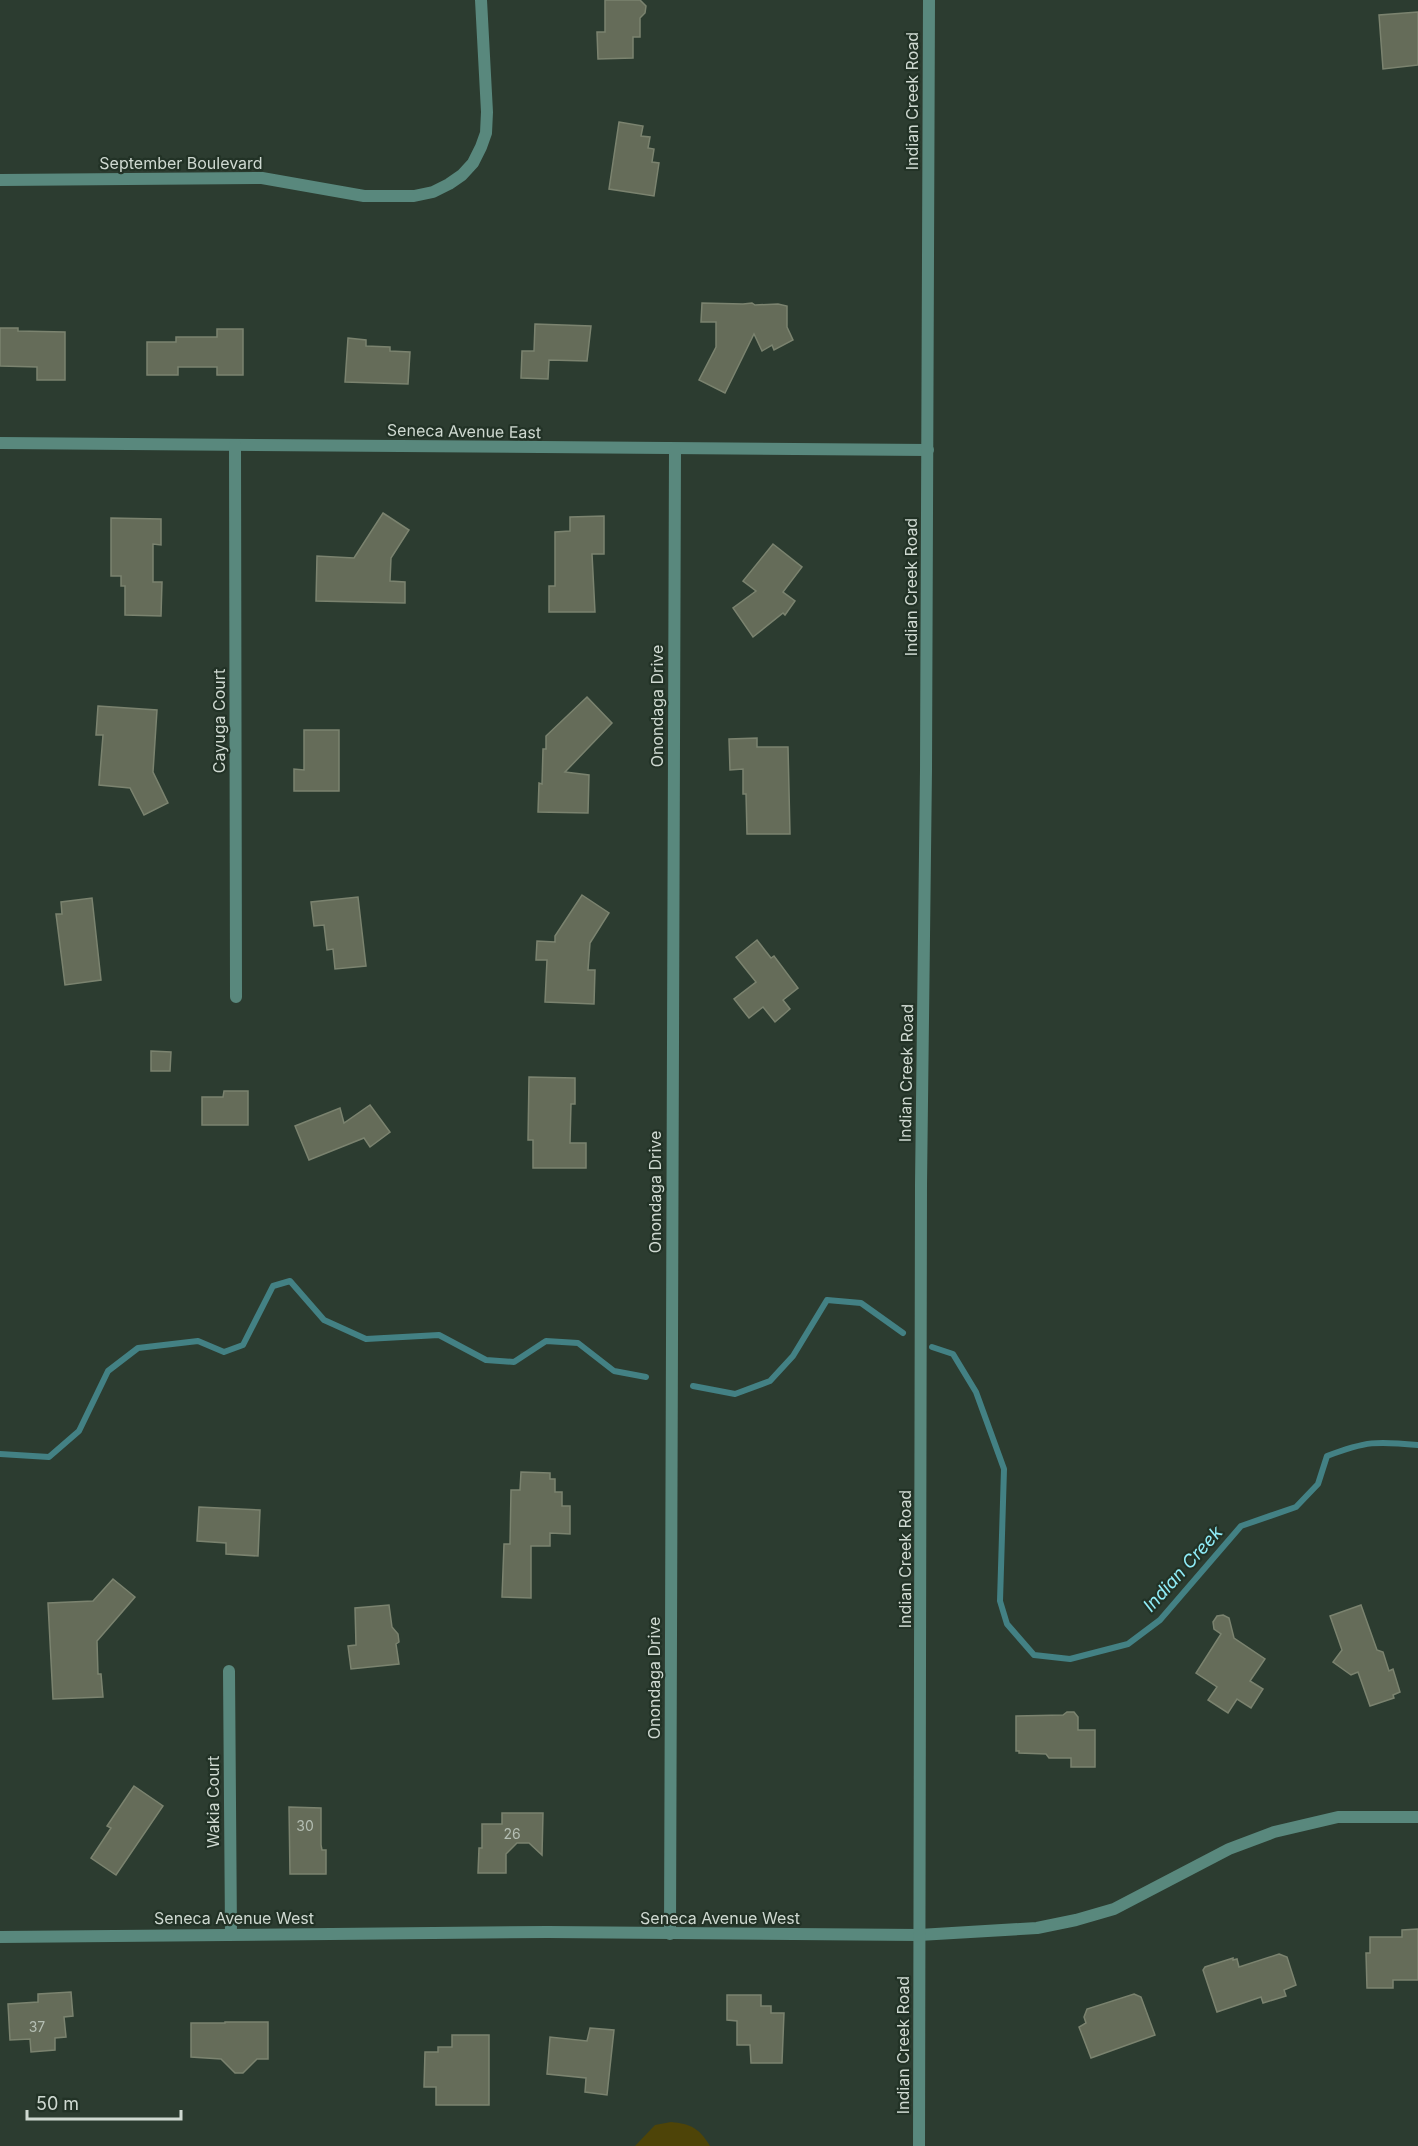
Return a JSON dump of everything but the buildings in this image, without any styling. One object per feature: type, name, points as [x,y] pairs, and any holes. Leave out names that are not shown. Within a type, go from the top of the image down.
[{"type":"street","name":"September Boulevard","points":[[0,180],[262,178],[364,196],[414,196],[433,192],[462,175],[473,163],[482,147],[486,133],[481,0]]},
{"type":"street","name":"Indian Creek Road","points":[[919,2146],[921,1185],[926,770],[929,0]]},
{"type":"street","name":"Seneca Avenue East","points":[[0,443],[928,450]]},
{"type":"street","name":"Cayuga Court","points":[[235,445],[236,997]]},
{"type":"street","name":"Onondaga Drive","points":[[670,1934],[675,449]]},
{"type":"street","name":"Wakia Court","points":[[229,1671],[231,1934]]},
{"type":"street","name":"Seneca Avenue West","points":[[0,1937],[231,1934],[919,1935],[1037,1928],[1114,1909],[1229,1849],[1274,1832],[1338,1817],[1418,1817]]},
{"type":"shaded area","points":[[671,2122],[694,2128],[710,2146],[635,2146],[655,2125]]},
{"type":"waterway","name":"Indian Creek","points":[[0,1454],[49,1457],[79,1431],[108,1371],[138,1348],[198,1341],[224,1352],[243,1345],[273,1286],[290,1281],[324,1320],[366,1339],[439,1335],[486,1360],[514,1362],[546,1341],[578,1343],[614,1371],[646,1377]]},
{"type":"waterway","name":"Indian Creek","points":[[693,1386],[735,1394],[770,1381],[793,1356],[827,1300],[861,1303],[903,1333]]},
{"type":"waterway","name":"Indian Creek","points":[[932,1347],[953,1354],[976,1392],[1004,1469],[1000,1601],[1007,1624],[1034,1655],[1070,1659],[1128,1644],[1160,1620],[1241,1526],[1296,1507],[1318,1484],[1327,1456],[1372,1443],[1418,1445]]}]
